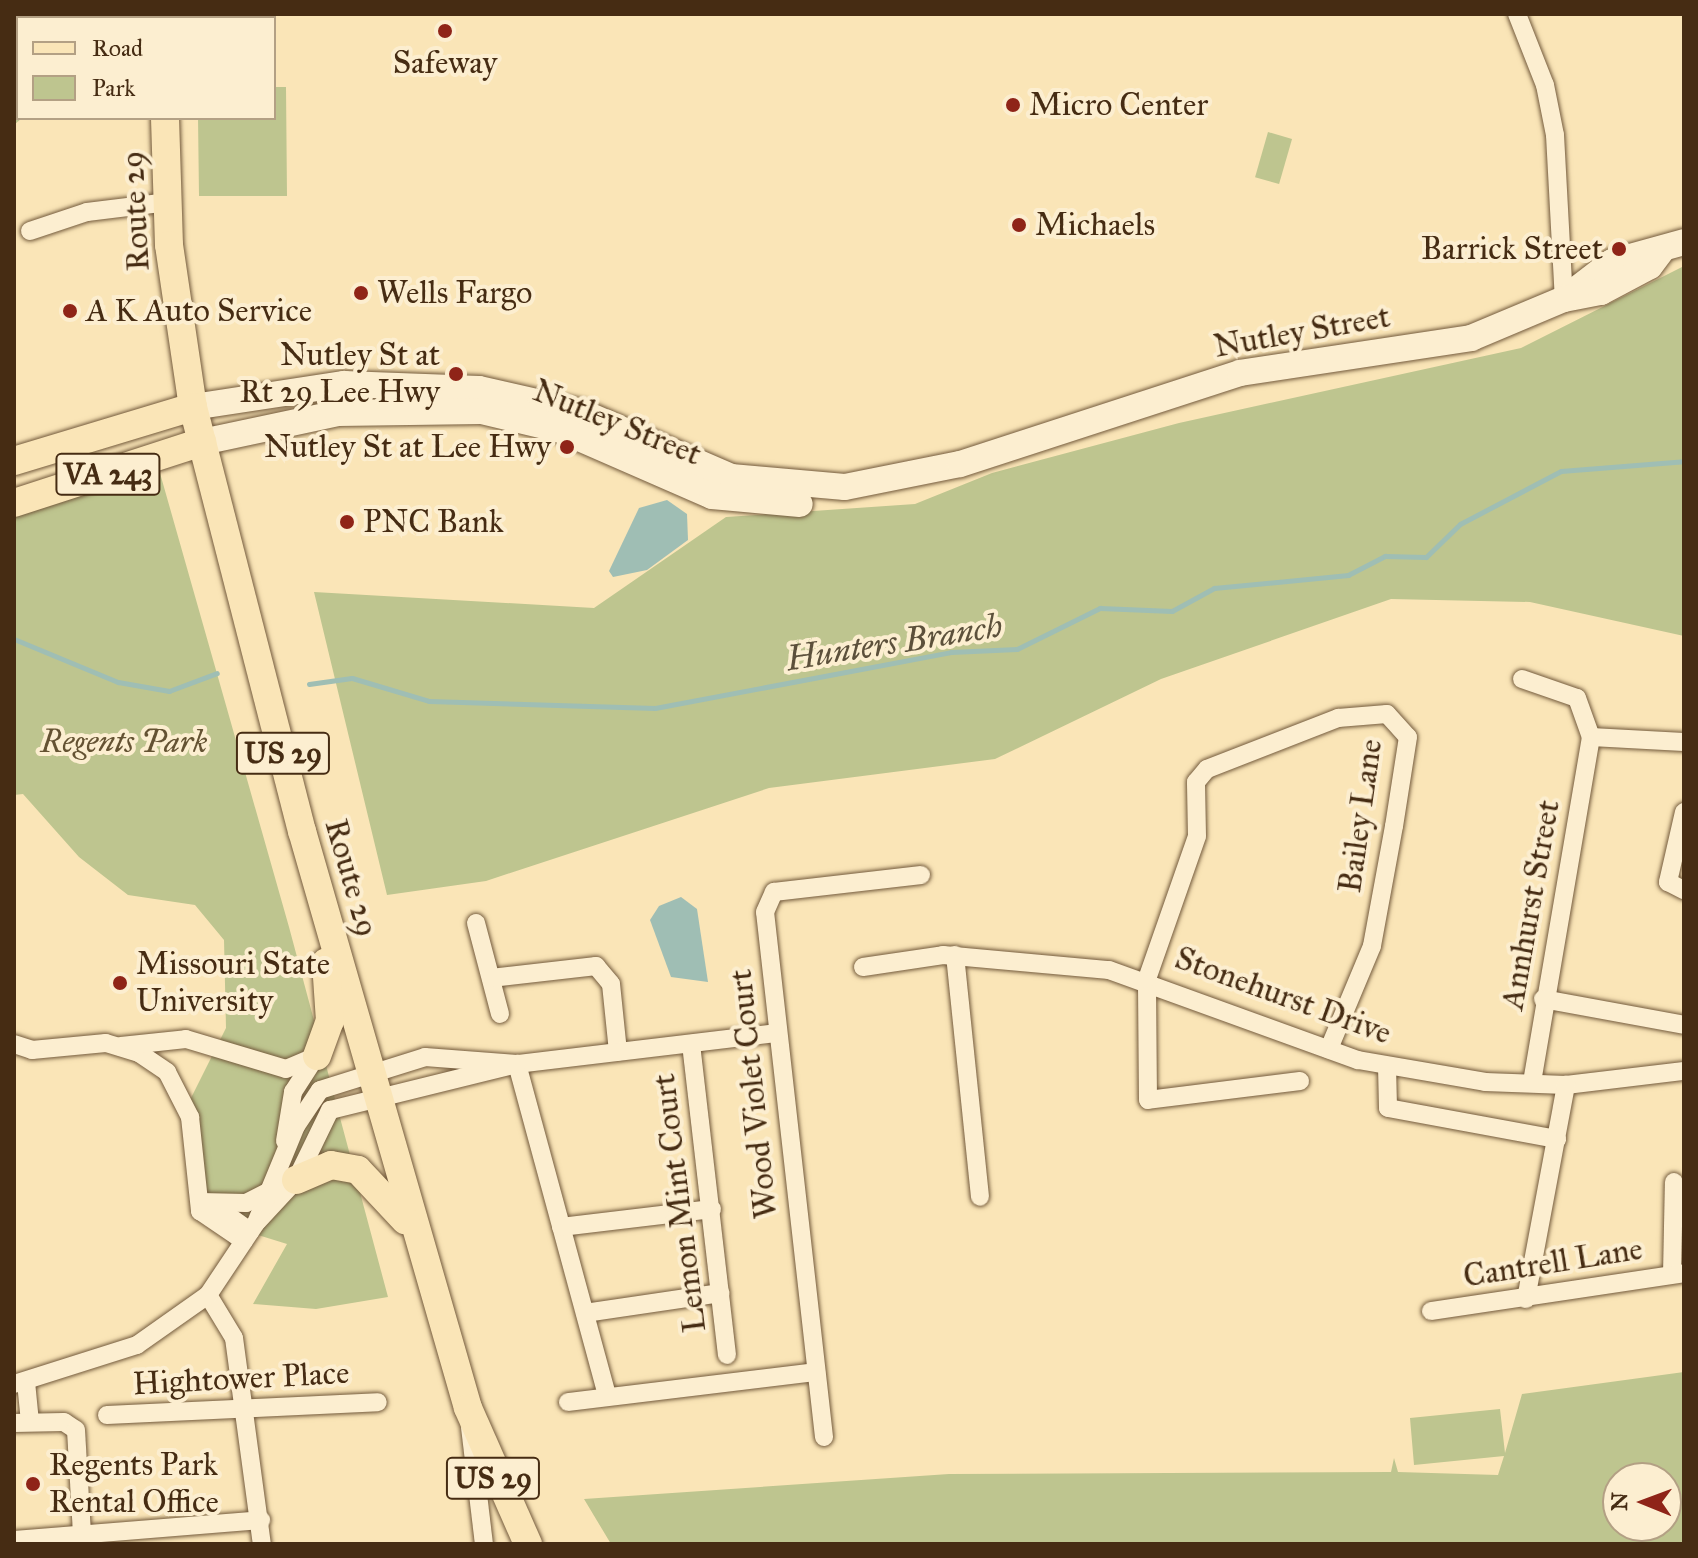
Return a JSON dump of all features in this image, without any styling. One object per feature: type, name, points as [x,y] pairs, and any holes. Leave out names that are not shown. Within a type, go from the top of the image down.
[{"type":"main road","name":"Route 29","points":[[165,120],[168,202],[193,407],[319,890],[468,1408],[528,1544]]},
{"type":"main road","name":"Nutley Street","points":[[14,461],[193,407],[299,388],[411,383],[515,395],[581,412],[753,483],[845,487],[960,464],[1240,373],[1471,338],[1564,299],[1612,262],[1673,246]]},
{"type":"main road","name":"Nutley Street","points":[[14,503],[202,442],[338,413],[482,411],[561,430],[712,496],[803,505],[901,493],[960,464]]},
{"type":"main road","points":[[317,1056],[330,1021],[319,890]]},
{"type":"main road","points":[[284,1185],[331,1165],[358,1170],[391,1198],[419,1241]]},
{"type":"street","points":[[1517,14],[1545,85],[1555,135],[1564,299]]},
{"type":"street","points":[[30,231],[87,212],[168,202]]},
{"type":"street","points":[[1522,679],[1577,698],[1591,737],[1684,742]]},
{"type":"street","name":"Bailey Lane","points":[[1147,979],[1197,836],[1196,782],[1207,769],[1338,718],[1387,714],[1408,737],[1394,826],[1372,946],[1329,1049]]},
{"type":"street","name":"Annhurst Street","points":[[1532,1083],[1543,999],[1591,737]]},
{"type":"street","points":[[1684,812],[1668,882],[1684,890]]},
{"type":"street","name":"Wood Violet Court","points":[[824,1437],[765,912],[774,892],[921,875]]},
{"type":"street","points":[[476,923],[500,1014]]},
{"type":"street","points":[[955,955],[980,1197]]},
{"type":"street","name":"Stonehurst Drive","points":[[863,967],[955,955],[1147,979],[1329,1049],[1387,1066],[1566,1085],[1684,1071]]},
{"type":"street","points":[[491,978],[596,966],[611,984],[618,1052]]},
{"type":"street","points":[[1147,979],[1148,1100],[1300,1081]]},
{"type":"street","points":[[1543,999],[1684,1025]]},
{"type":"street","points":[[285,1154],[320,1090],[777,1033]]},
{"type":"street","points":[[14,1044],[32,1050],[186,1039],[286,1069],[317,1056]]},
{"type":"street","name":"Lemon Mint Court","points":[[691,1044],[727,1355]]},
{"type":"street","points":[[121,1046],[155,1063],[181,1092],[207,1219],[250,1232]]},
{"type":"street","points":[[250,1232],[284,1185],[290,1101],[317,1056]]},
{"type":"street","points":[[82,1535],[76,1430],[22,1422],[20,1383],[137,1345],[208,1295],[284,1185],[321,1119],[374,1083],[425,1057],[517,1064]]},
{"type":"street","points":[[517,1064],[607,1396]]},
{"type":"street","points":[[1387,1066],[1388,1108],[1557,1139]]},
{"type":"street","points":[[1526,1299],[1566,1085]]},
{"type":"street","points":[[1674,1182],[1678,1273]]},
{"type":"street","points":[[206,1203],[246,1203],[284,1185]]},
{"type":"street","points":[[561,1227],[712,1209]]},
{"type":"street","name":"Cantrell Lane","points":[[1431,1311],[1526,1299],[1678,1273]]},
{"type":"street","points":[[585,1313],[721,1293]]},
{"type":"street","points":[[208,1295],[234,1338],[239,1409],[261,1520],[262,1544]]},
{"type":"street","points":[[568,1402],[816,1372]]},
{"type":"street","name":"Hightower Place","points":[[107,1415],[378,1402]]},
{"type":"street","points":[[468,1408],[484,1544]]},
{"type":"street","points":[[14,1540],[261,1520]]},
{"type":"green space","points":[[14,14],[88,14],[16,16],[16,120],[20,120],[14,125]]},
{"type":"green space","points":[[276,87],[286,87],[287,196],[199,196],[198,120],[276,120]]},
{"type":"green space","points":[[1268,132],[1292,139],[1279,184],[1255,177]]},
{"type":"green space","points":[[1684,266],[1684,636],[1530,602],[1391,599],[1161,679],[995,759],[769,788],[486,881],[387,895],[314,592],[594,608],[726,517],[915,504],[992,473],[1179,423],[1521,348]]},
{"type":"green space","name":"Regents Park","points":[[156,459],[289,927],[388,1297],[316,1309],[253,1304],[287,1244],[207,1219],[187,1106],[226,1028],[224,940],[195,905],[128,895],[79,857],[23,794],[14,795],[14,510]]},
{"type":"green space","points":[[1684,1372],[1684,1544],[611,1544],[584,1499],[949,1474],[1391,1472],[1394,1458],[1398,1472],[1498,1475],[1504,1456],[1414,1465],[1410,1418],[1500,1409],[1505,1453],[1522,1394]]},
{"type":"water","points":[[667,500],[687,514],[688,540],[647,570],[613,577],[609,571],[639,508]]},
{"type":"water","points":[[681,897],[697,909],[708,982],[671,977],[650,920],[659,906]]},
{"type":"waterway","name":"Hunters Branch","points":[[309,684],[352,678],[429,701],[655,708],[951,652],[1017,649],[1100,608],[1172,611],[1214,588],[1348,575],[1385,556],[1426,557],[1460,524],[1561,471],[1684,461]]},
{"type":"waterway","name":"Hunters Branch","points":[[14,639],[118,682],[169,691],[217,673]]},
{"type":"place","name":"Safeway","points":[[445,31]]},
{"type":"place","name":"Micro Center","points":[[1013,105]]},
{"type":"place","name":"Michaels","points":[[1019,225]]},
{"type":"place","name":"Barrick Street","points":[[1619,249]]},
{"type":"place","name":"Wells Fargo","points":[[361,293]]},
{"type":"place","name":"A K Auto Service","points":[[70,311]]},
{"type":"place","name":"Nutley St at Rt 29 Lee Hwy","points":[[456,374]]},
{"type":"place","name":"Nutley St at Lee Hwy","points":[[567,447]]},
{"type":"place","name":"PNC Bank","points":[[347,522]]},
{"type":"place","name":"Missouri State University","points":[[120,983]]},
{"type":"place","name":"Regents Park Rental Office","points":[[33,1484]]}]
